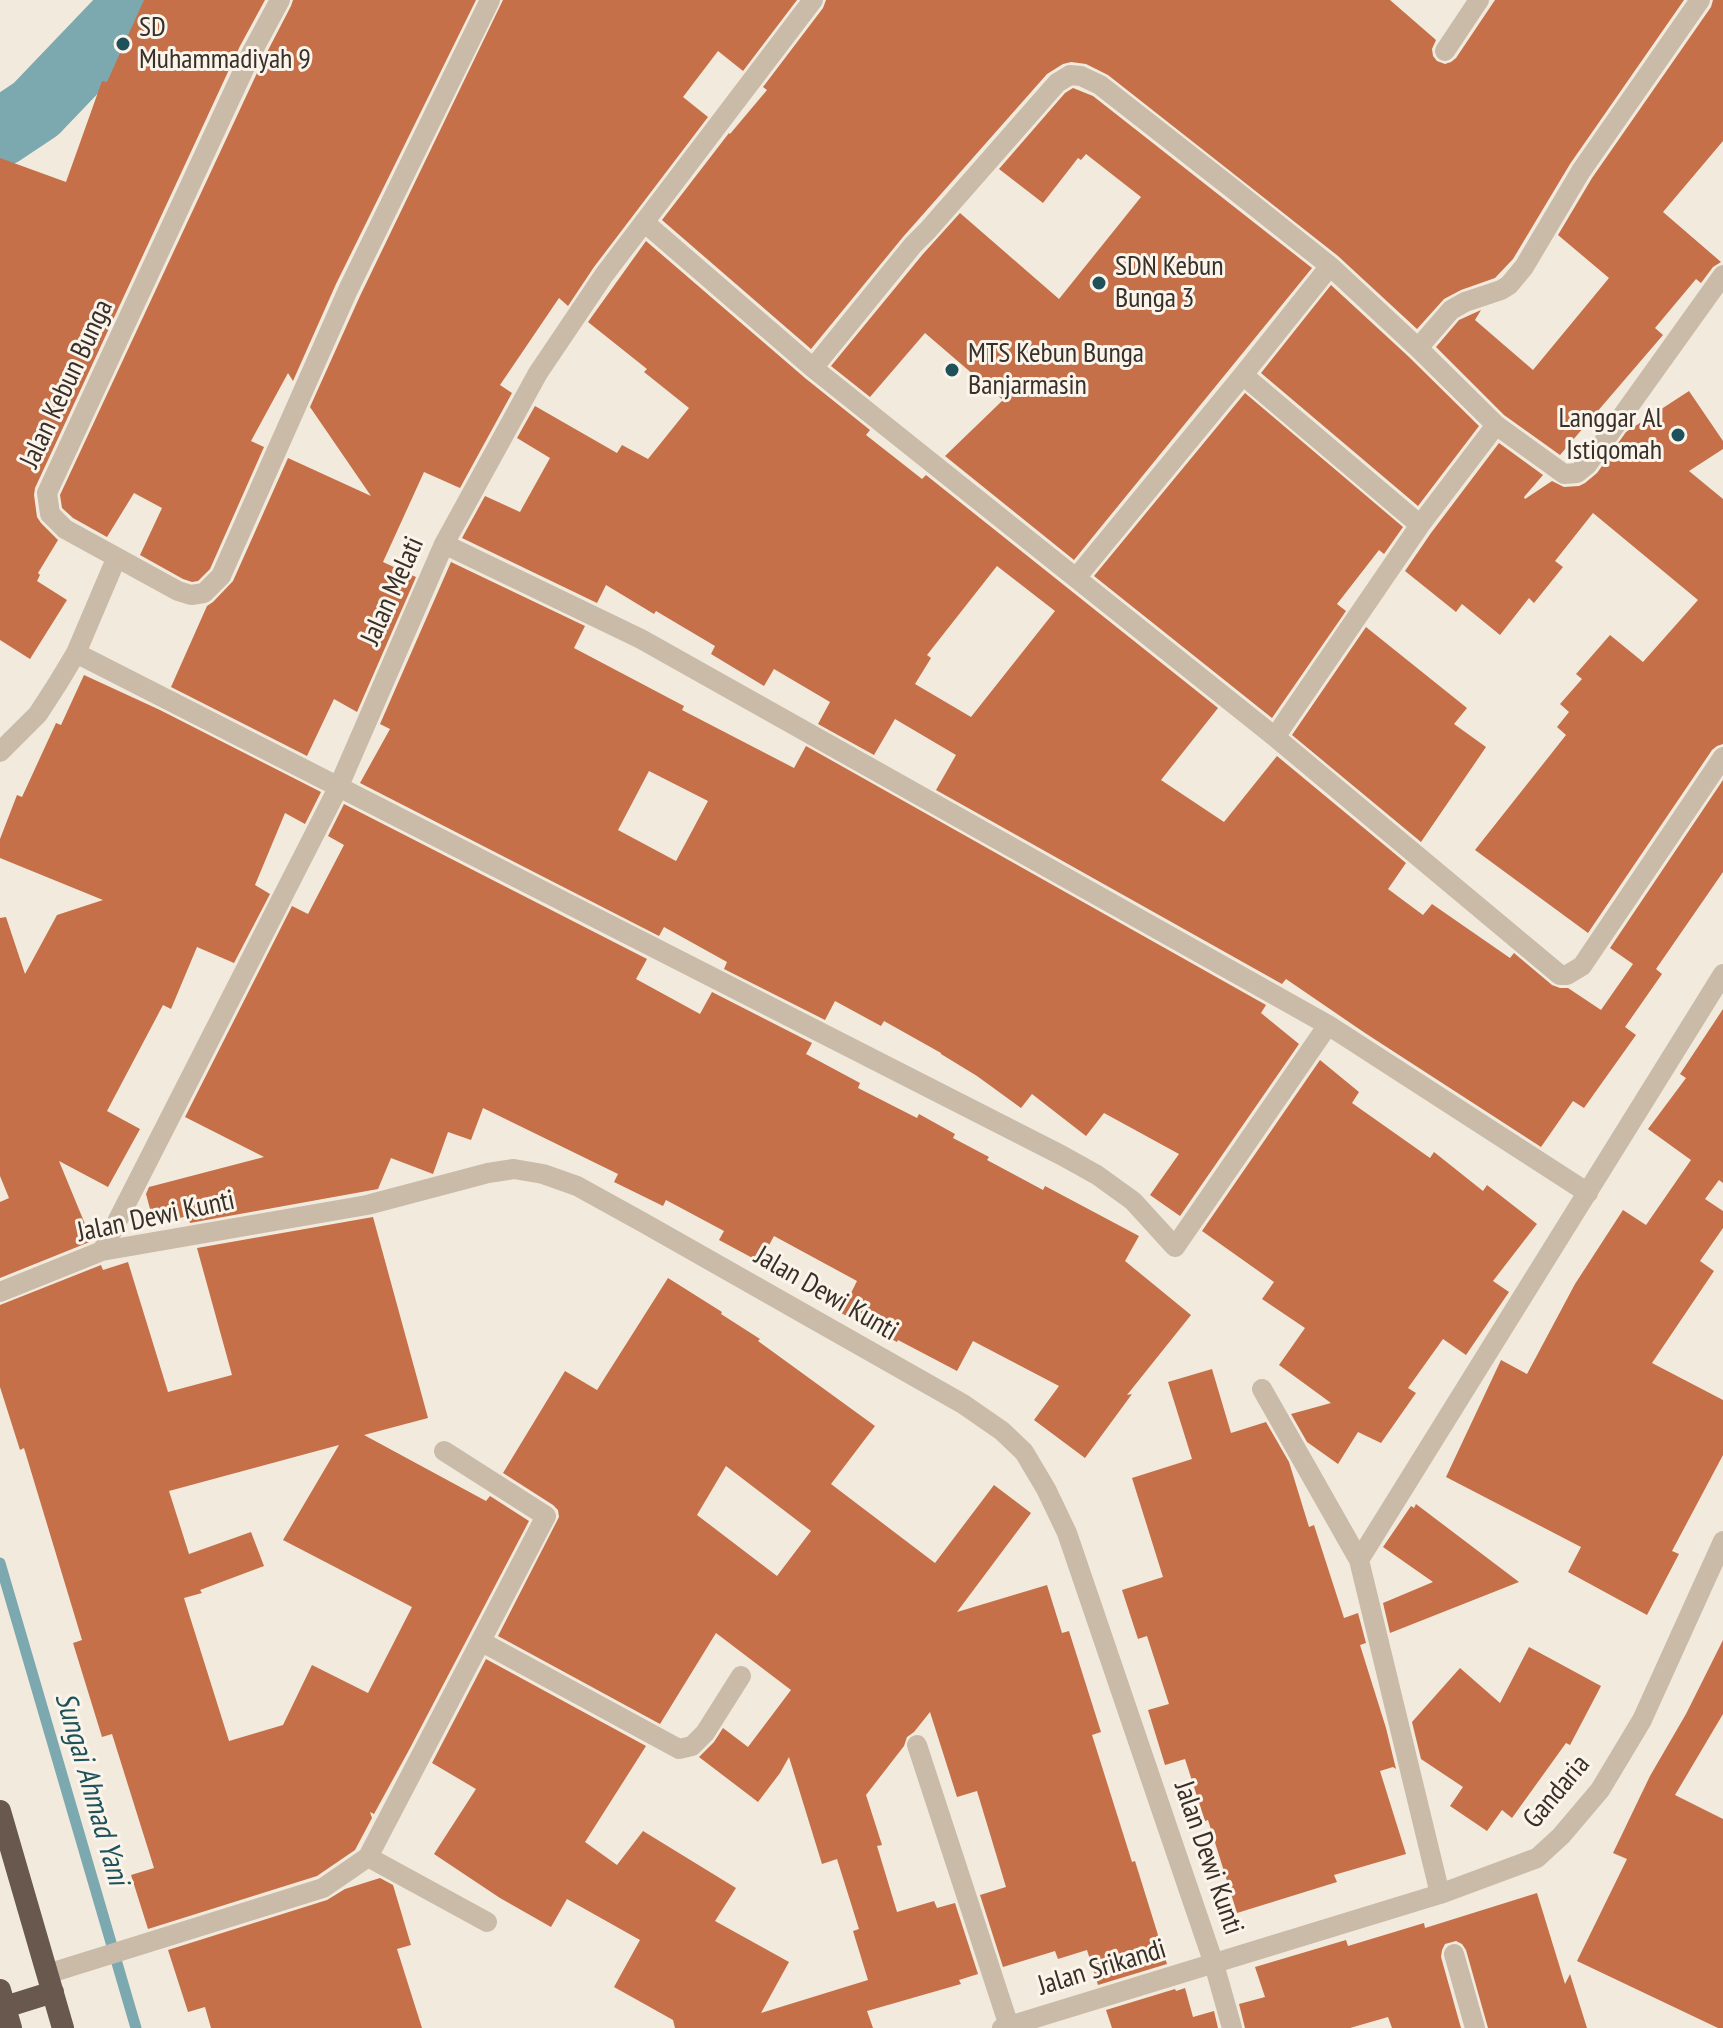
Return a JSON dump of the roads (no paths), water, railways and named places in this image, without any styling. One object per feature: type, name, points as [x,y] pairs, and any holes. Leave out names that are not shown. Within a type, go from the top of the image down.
[{"type":"highway","points":[[0,1811],[63,2028]]},
{"type":"highway","points":[[5,2008],[50,1983]]},
{"type":"street","name":"Jalan Kebun Bunga","points":[[280,0],[245,67],[47,493],[50,514],[65,529],[116,559],[191,595],[204,593],[221,576],[348,290],[490,0]]},
{"type":"street","name":"Jalan Melati","points":[[102,1251],[338,788],[444,544],[538,373],[604,275],[813,0]]},
{"type":"street","points":[[1445,51],[1479,0]]},
{"type":"street","points":[[1418,348],[1451,310],[1501,290],[1524,267],[1581,171],[1700,0]]},
{"type":"street","points":[[813,368],[913,245],[1057,83],[1070,75],[1081,76],[1100,85],[1330,266],[1496,425],[1564,474],[1577,473],[1587,465],[1723,275]]},
{"type":"street","points":[[644,222],[813,368],[1275,737],[1560,975],[1567,975],[1582,966],[1723,757]]},
{"type":"street","points":[[1076,578],[1330,266]]},
{"type":"street","points":[[1243,375],[1420,525]]},
{"type":"street","points":[[1275,737],[1420,525],[1496,425]]},
{"type":"street","points":[[444,544],[641,639],[1328,1025],[1588,1193]]},
{"type":"street","points":[[0,752],[38,714],[76,653],[116,559]]},
{"type":"street","points":[[76,653],[1061,1155],[1097,1175],[1133,1201],[1175,1247],[1328,1025]]},
{"type":"street","points":[[1359,1560],[1723,974]]},
{"type":"street","name":"Jalan Dewi Kunti","points":[[0,1292],[102,1251],[367,1205],[514,1169],[543,1174],[577,1186],[963,1404],[1002,1431],[1024,1452],[1067,1533],[1214,1964],[1232,2028]]},
{"type":"street","points":[[1262,1389],[1359,1560],[1440,1894]]},
{"type":"street","points":[[50,1983],[96,1958],[323,1888],[368,1857],[546,1516],[444,1451]]},
{"type":"street","name":"Gandaria","points":[[1214,1964],[1440,1894],[1537,1858],[1561,1836],[1600,1790],[1642,1720],[1723,1541]]},
{"type":"street","points":[[482,1642],[679,1749],[692,1746],[705,1733],[741,1676]]},
{"type":"street","points":[[917,1745],[1007,2027]]},
{"type":"street","points":[[368,1857],[487,1922]]},
{"type":"street","points":[[1454,1954],[1475,2028]]},
{"type":"street","name":"Jalan Srikandi","points":[[1007,2027],[1214,1964]]},
{"type":"waterway","points":[[0,133],[36,109],[123,18],[134,0]]},
{"type":"waterway","name":"Sungai Ahmad Yani","points":[[0,1563],[136,2028]]},
{"type":"place","name":"SD Muhammadiyah 9","points":[[123,44]]},
{"type":"place","name":"SDN Kebun Bunga 3","points":[[1099,283]]},
{"type":"place","name":"MTS Kebun Bunga Banjarmasin","points":[[952,370]]},
{"type":"place","name":"Langgar Al Istiqomah","points":[[1678,435]]}]
